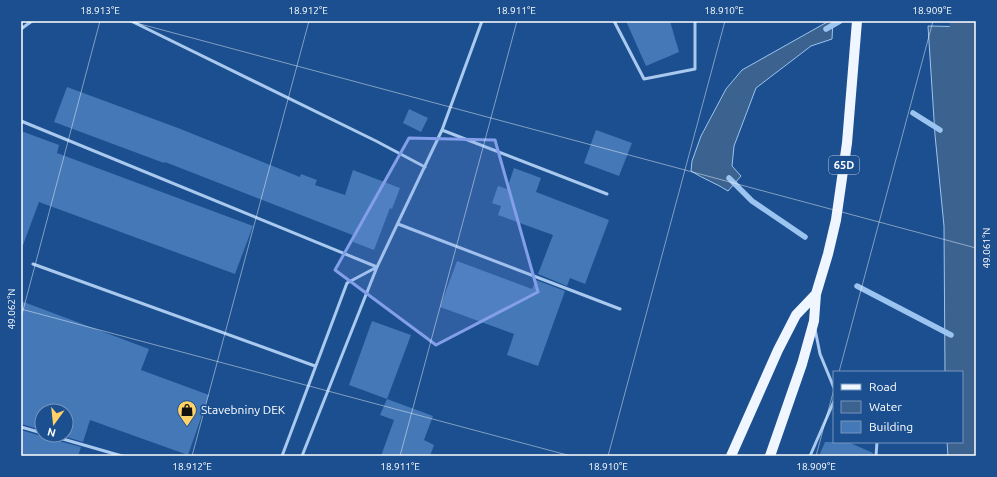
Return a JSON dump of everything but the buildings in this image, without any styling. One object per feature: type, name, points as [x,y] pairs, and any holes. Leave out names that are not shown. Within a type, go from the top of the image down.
[{"type":"main road","name":"65D","points":[[770,456],[802,364],[814,321],[816,294],[828,254],[843,178],[857,21]]},
{"type":"main road","name":"65D","points":[[731,456],[778,350],[796,315],[816,294]]},
{"type":"lane","points":[[21,29],[32,21]]},
{"type":"lane","points":[[131,21],[376,141],[425,167]]},
{"type":"lane","points":[[302,456],[377,267],[442,130],[482,21]]},
{"type":"lane","points":[[614,21],[644,79],[695,69],[695,21]]},
{"type":"lane","points":[[21,121],[377,267]]},
{"type":"lane","points":[[442,130],[608,194]]},
{"type":"lane","points":[[398,224],[620,309]]},
{"type":"lane","points":[[33,264],[316,366]]},
{"type":"lane","points":[[282,456],[347,283],[377,267]]},
{"type":"lane","points":[[814,321],[820,354],[832,384]]},
{"type":"lane","points":[[810,456],[833,403]]},
{"type":"lane","points":[[21,427],[34,431]]},
{"type":"lane","points":[[74,442],[122,456]]},
{"type":"lane","points":[[876,456],[877,443]]},
{"type":"highlighted area","points":[[409,138],[495,140],[538,292],[436,345],[335,270]]},
{"type":"water","points":[[829,21],[833,21],[832,39],[811,46],[756,88],[734,146],[732,166],[741,176],[728,191],[691,171],[692,161],[701,136],[726,89],[742,70]]},
{"type":"water","points":[[928,26],[976,27],[976,456],[948,456],[947,443],[963,443],[963,371],[945,371],[944,226],[935,135]]},
{"type":"waterway","points":[[826,29],[840,21]]},
{"type":"waterway","points":[[966,21],[967,73]]},
{"type":"waterway","points":[[913,113],[940,130]]},
{"type":"waterway","points":[[729,178],[752,201],[805,237]]},
{"type":"waterway","points":[[857,286],[951,335]]},
{"type":"place","name":"Stavebniny DEK","points":[[187,427]]}]
